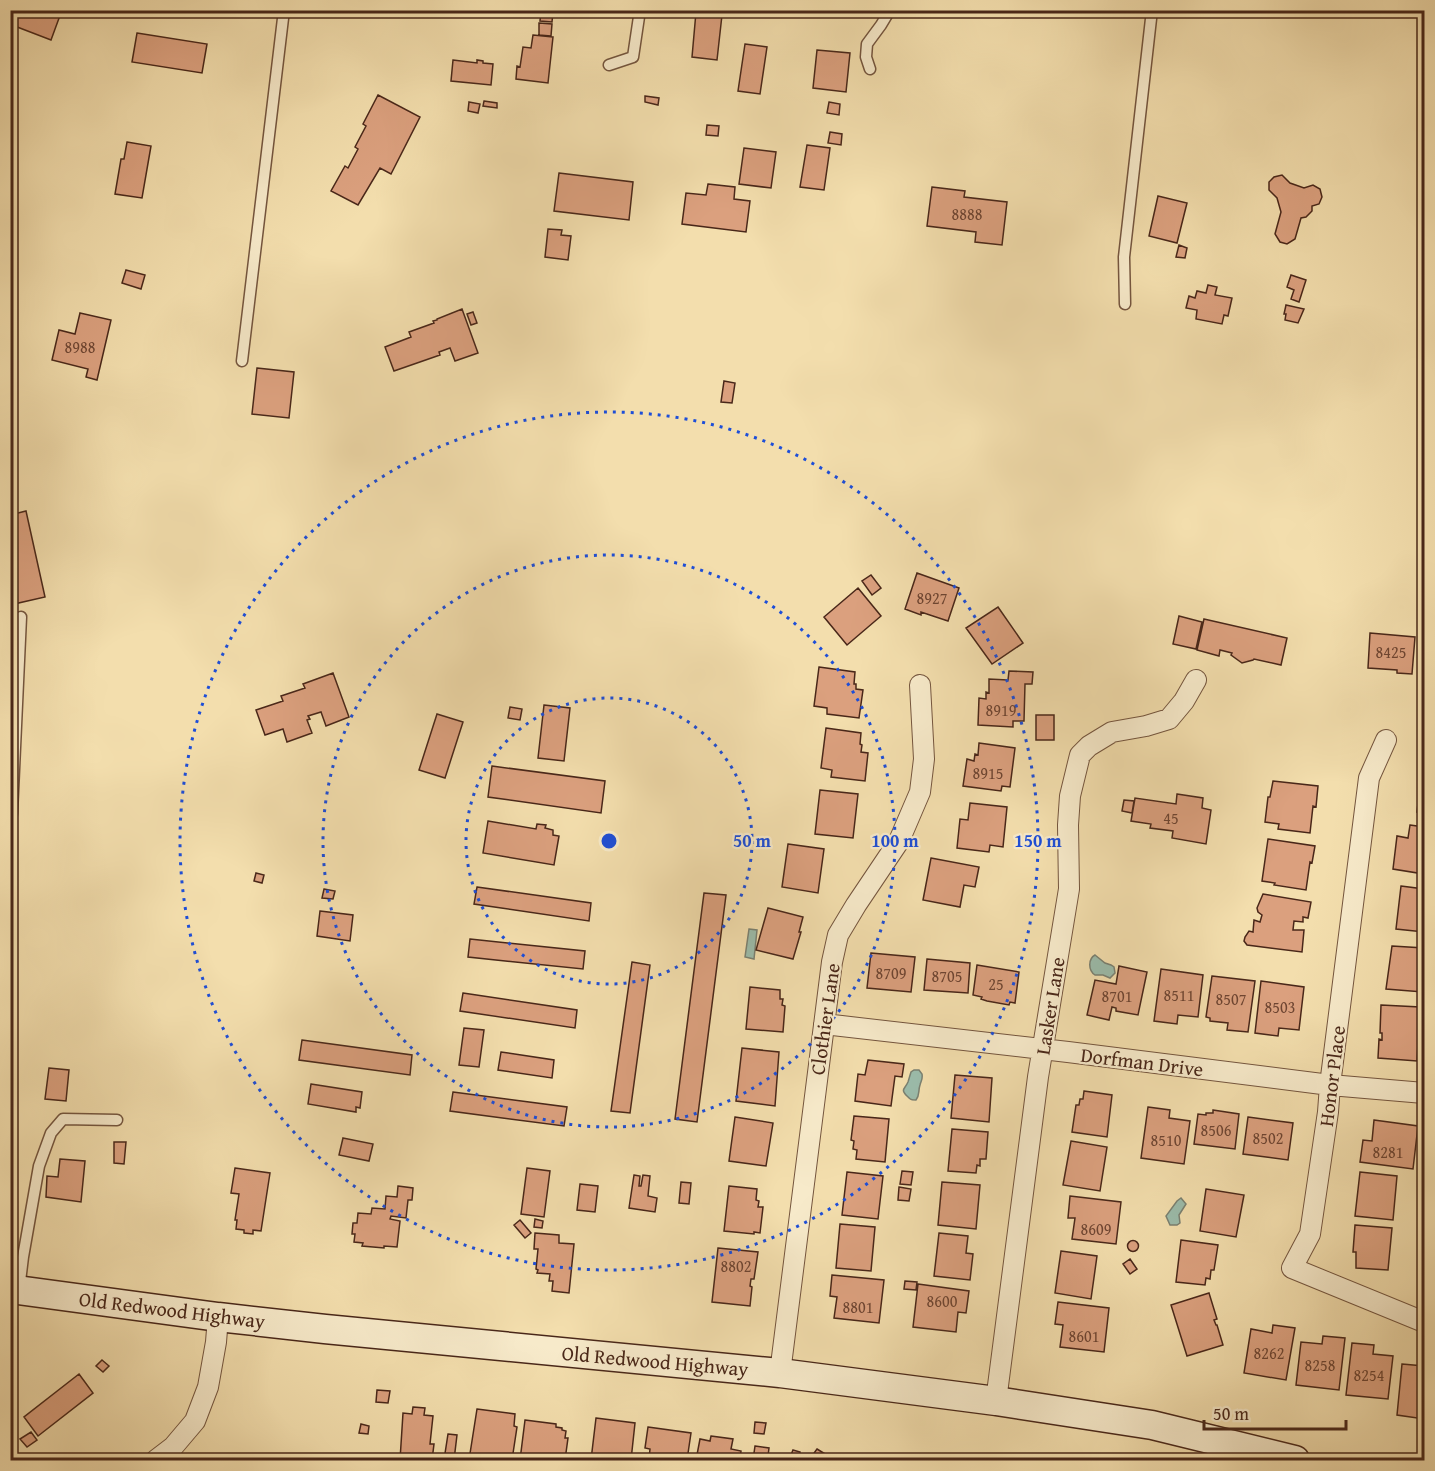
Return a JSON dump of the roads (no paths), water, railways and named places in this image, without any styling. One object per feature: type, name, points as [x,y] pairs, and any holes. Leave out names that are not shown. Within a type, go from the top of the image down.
[{"type":"main road","name":"Old Redwood Highway","points":[[15,1290],[218,1317],[409,1338],[780,1373],[996,1401],[1152,1425],[1295,1461]]},
{"type":"street","name":"Lasker Lane","points":[[996,1401],[1042,1049],[1069,889],[1070,796],[1080,755],[1089,746],[1112,732],[1146,726],[1169,718],[1196,681]]},
{"type":"street","name":"Clothier Lane","points":[[780,1373],[832,962],[838,935],[899,841],[920,792],[924,759],[920,685]]},
{"type":"street","name":"Honor Place","points":[[1386,740],[1369,778],[1328,1112],[1310,1234],[1292,1268],[1425,1322]]},
{"type":"street","name":"Dorfman Drive","points":[[824,1024],[1330,1085],[1425,1093]]},
{"type":"street","points":[[156,1461],[195,1421],[208,1386],[218,1317]]},
{"type":"lane","points":[[242,361],[284,10]]},
{"type":"lane","points":[[609,65],[633,57],[640,10]]},
{"type":"lane","points":[[870,69],[866,57],[867,44],[890,10]]},
{"type":"lane","points":[[1125,304],[1124,257],[1152,10]]},
{"type":"lane","points":[[10,827],[21,617]]},
{"type":"lane","points":[[15,1290],[39,1166],[51,1133],[63,1119],[117,1120]]}]
